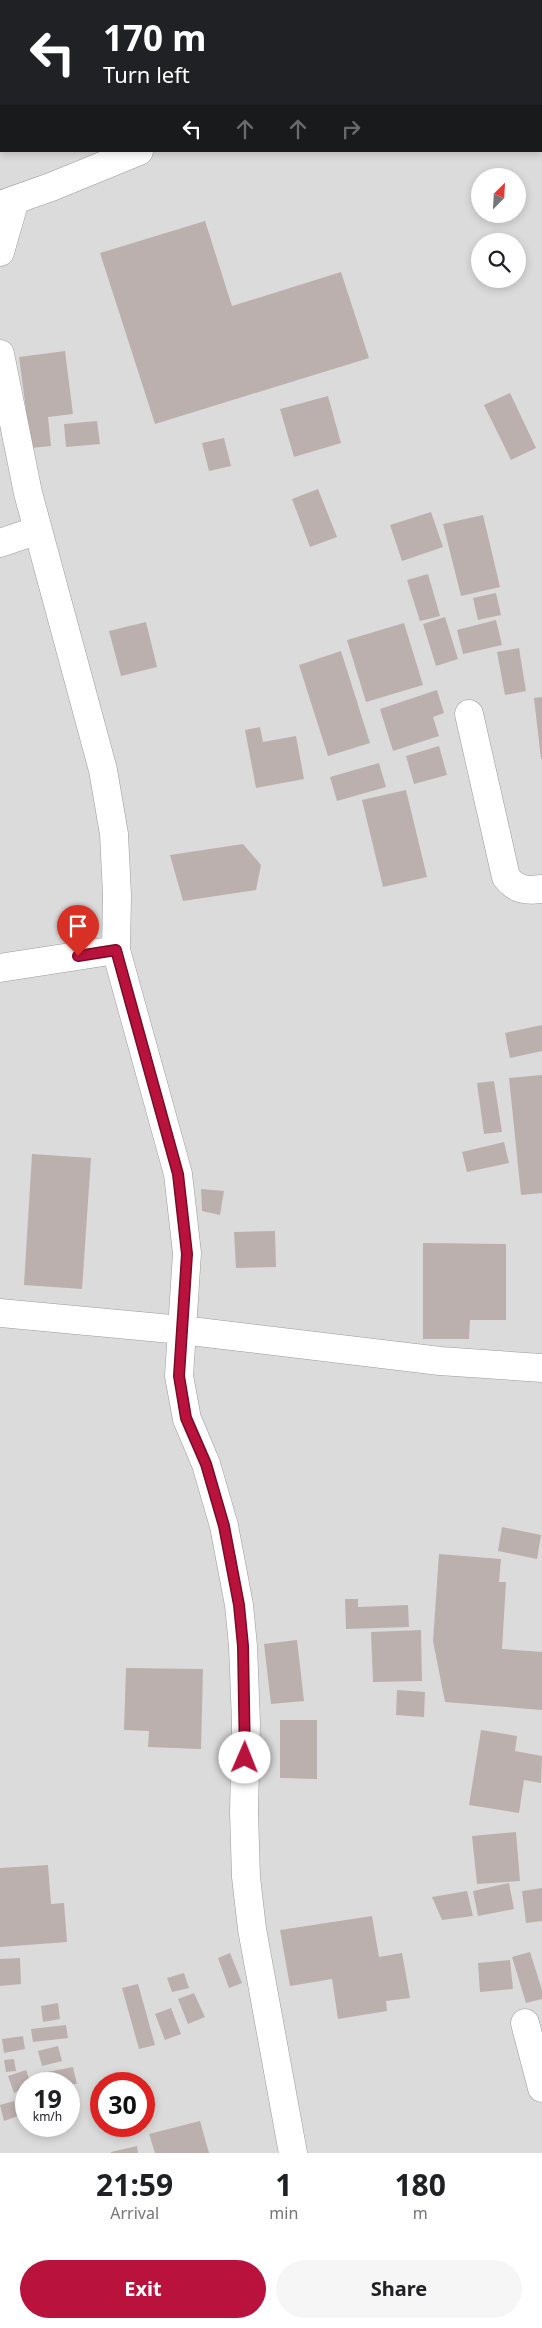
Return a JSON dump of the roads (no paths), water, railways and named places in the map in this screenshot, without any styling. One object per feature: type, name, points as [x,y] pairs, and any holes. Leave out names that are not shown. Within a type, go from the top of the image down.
[{"type":"street","points":[[0,252],[8,202],[136,152]]},
{"type":"street","points":[[0,354],[20,457],[38,530],[103,770],[114,834],[117,895],[116,950],[178,1174],[187,1254],[179,1376],[186,1418],[206,1464],[224,1526],[239,1605],[243,1646],[246,1722],[244,1812],[246,1877],[252,1929],[293,2153]]},
{"type":"street","points":[[0,543],[38,530]]},
{"type":"street","points":[[469,714],[506,877],[512,885],[520,890],[542,889]]},
{"type":"street","points":[[0,968],[116,950]]},
{"type":"street","points":[[0,1313],[182,1330],[440,1361],[542,1368]]},
{"type":"street","points":[[525,2023],[542,2088]]}]
